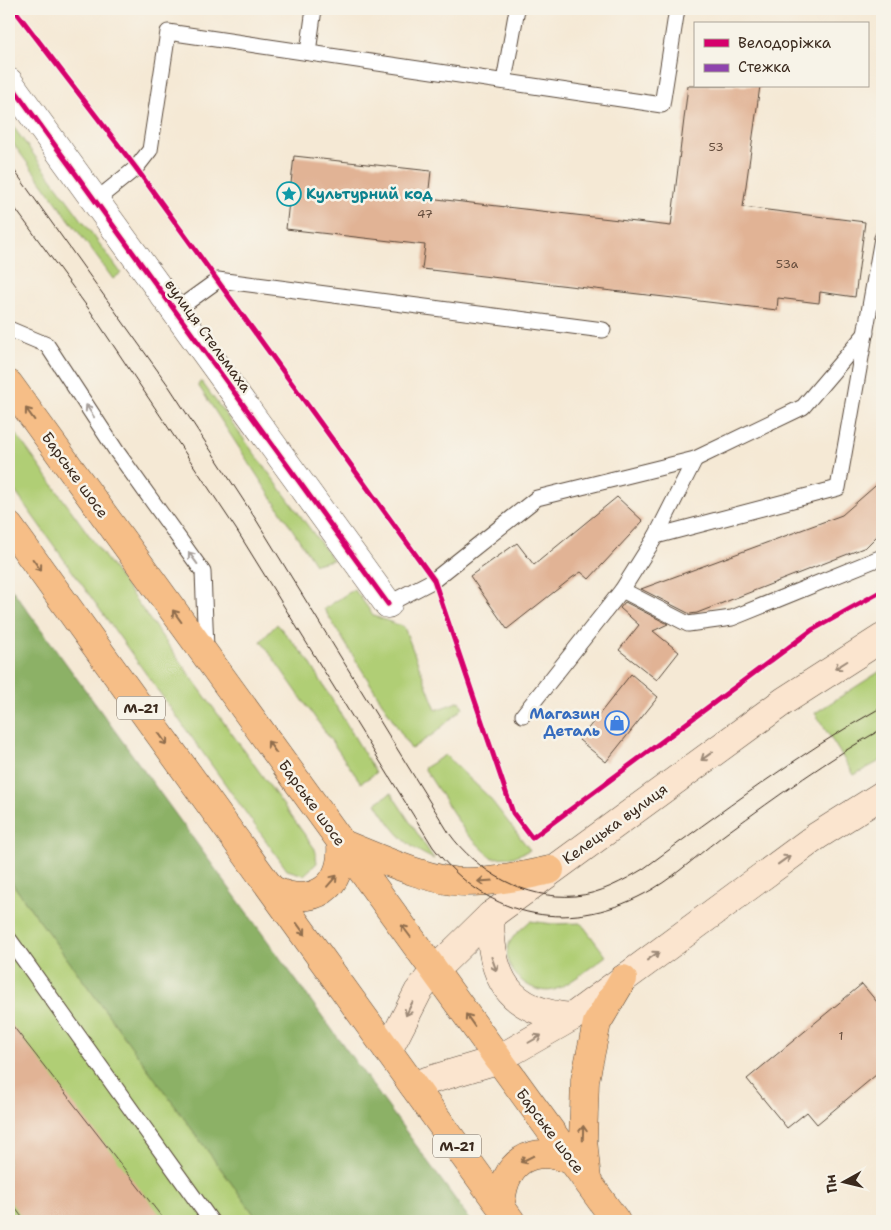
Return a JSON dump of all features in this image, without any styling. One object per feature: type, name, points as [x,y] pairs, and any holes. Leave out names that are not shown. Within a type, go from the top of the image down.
[{"type":"highway","name":"Барське шосе","points":[[9,384],[435,970],[497,1060],[616,1221]]},
{"type":"highway","name":"М-21","points":[[9,526],[506,1214]]},
{"type":"highway","points":[[273,890],[289,897],[307,898],[323,890],[336,878],[342,861],[341,843],[422,874],[464,882],[500,880],[550,870]]},
{"type":"highway","points":[[506,1214],[502,1189],[508,1172],[522,1160],[538,1154],[556,1154],[580,1171],[585,1080],[597,1023],[623,979]]},
{"type":"main road","name":"Келецька вулиця","points":[[388,1050],[418,992],[435,970],[490,916],[550,870],[784,701],[882,638]]},
{"type":"main road","points":[[413,1085],[497,1060],[572,1017],[817,836],[882,795]]},
{"type":"main road","points":[[490,916],[492,956],[499,977],[512,994],[537,1010],[551,1015],[572,1017]]},
{"type":"street","name":"вулиця Стельмаха","points":[[9,82],[388,604]]},
{"type":"lane","points":[[308,52],[314,9]]},
{"type":"lane","points":[[504,81],[517,9]]},
{"type":"lane","points":[[95,201],[136,168],[150,150],[168,32],[662,105],[677,9]]},
{"type":"lane","points":[[656,536],[838,488],[867,332],[882,238]]},
{"type":"lane","points":[[175,311],[218,280],[603,330]]},
{"type":"lane","points":[[9,329],[47,345],[117,452],[203,572],[206,656]]},
{"type":"lane","points":[[388,604],[434,580],[537,498],[695,459],[803,407],[867,332]]},
{"type":"lane","points":[[522,715],[622,590],[656,536],[695,459]]},
{"type":"lane","points":[[622,590],[688,624],[732,618],[882,557]]},
{"type":"lane","points":[[9,940],[211,1221]]},
{"type":"green space","points":[[9,121],[121,273],[113,279],[9,138]]},
{"type":"green space","points":[[201,381],[333,560],[315,564],[198,385]]},
{"type":"green space","points":[[9,424],[315,849],[317,863],[304,875],[287,870],[9,483]]},
{"type":"green space","points":[[9,585],[471,1221],[259,1221],[9,879]]},
{"type":"green space","points":[[354,589],[374,616],[404,627],[436,710],[460,701],[463,708],[435,733],[411,749],[324,609]]},
{"type":"green space","points":[[277,624],[309,661],[376,773],[361,783],[261,641]]},
{"type":"green space","points":[[882,670],[882,760],[854,775],[815,713]]},
{"type":"green space","points":[[445,755],[488,796],[530,850],[513,857],[492,858],[466,833],[424,768]]},
{"type":"green space","points":[[391,793],[434,859],[408,843],[394,829],[376,803]]},
{"type":"green space","points":[[9,879],[259,1221],[9,1221]]},
{"type":"green space","points":[[530,921],[553,924],[581,923],[606,956],[573,980],[554,990],[545,991],[528,985],[514,973],[507,956],[508,947],[512,939]]},
{"type":"building","points":[[688,86],[694,86],[694,88],[760,88],[743,207],[865,222],[855,297],[820,292],[819,303],[778,298],[777,310],[422,269],[425,245],[286,229],[294,156],[431,171],[428,198],[671,226]]},
{"type":"building","points":[[882,480],[882,531],[866,547],[697,613],[690,614],[641,589],[842,515]]},
{"type":"building","points":[[617,497],[643,521],[589,579],[581,572],[507,629],[470,576],[517,543],[534,565]]},
{"type":"building","points":[[625,602],[668,624],[653,631],[679,652],[657,680],[619,650],[639,625],[620,608]]},
{"type":"building","points":[[631,674],[658,697],[606,762],[579,740]]},
{"type":"building","points":[[862,984],[882,1008],[882,1070],[817,1124],[807,1112],[787,1128],[747,1079]]},
{"type":"building","points":[[9,1021],[165,1221],[25,1221],[9,1200]]},
{"type":"tram line","points":[[9,163],[168,385],[255,518],[449,833],[474,860],[504,881],[521,888],[557,896],[584,895],[611,886],[643,869],[790,764],[882,707]]},
{"type":"tram line","points":[[9,200],[91,312],[236,529],[433,847],[455,872],[480,891],[506,905],[534,913],[563,916],[593,913],[623,904],[663,883],[719,839],[784,792],[823,765],[882,729]]},
{"type":"cycle path","points":[[14,9],[136,168],[434,580],[513,813],[532,838],[812,630],[882,591]]},
{"type":"cycle path","points":[[9,82],[388,604]]},
{"type":"place","name":"Культурний код","points":[[289,194]]},
{"type":"place","name":"Магазин Деталь","points":[[617,723]]}]
